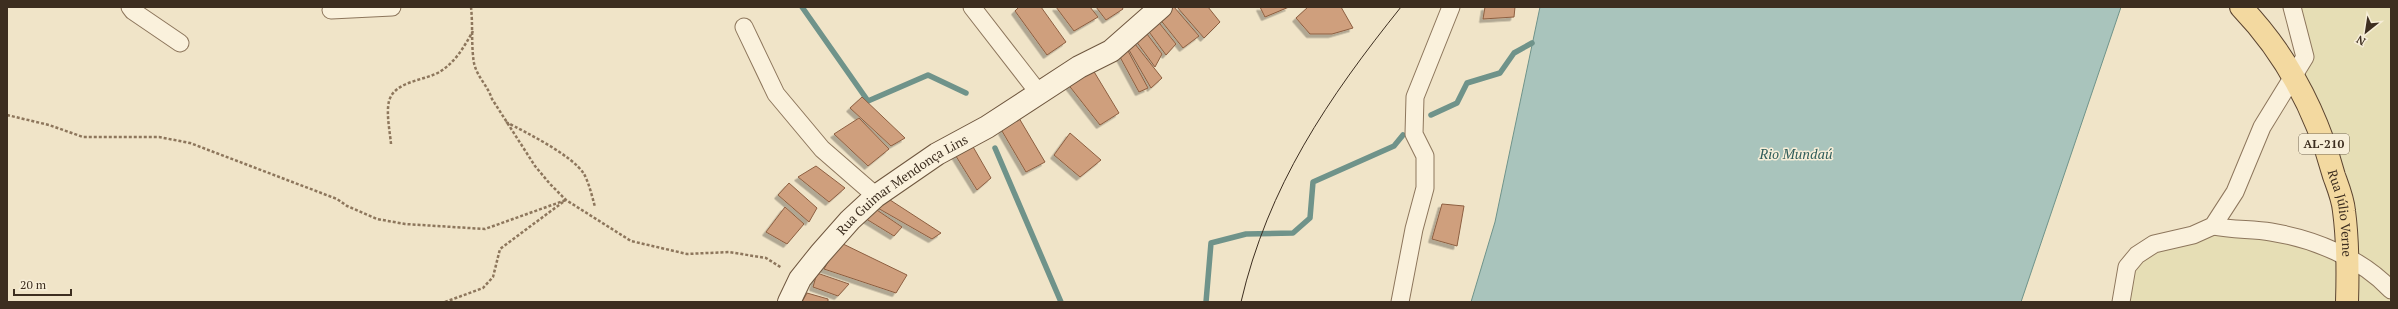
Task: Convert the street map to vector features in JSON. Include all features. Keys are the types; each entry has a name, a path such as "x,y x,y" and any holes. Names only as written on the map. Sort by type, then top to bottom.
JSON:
{"main road":[{"name":"Rua Júlio Verne","path":"2241,7 2258,25 2293,75 2307,101 2329,158 2344,209 2348,258 2347,302"}],"street":[{"path":"130,7 133,11 180,43"},
{"path":"331,10 392,7"},
{"path":"972,7 1038,92"},
{"name":"Rua Guimar Mendonça Lins","path":"789,302 800,279 850,220 876,196 905,174 937,154 987,127 1038,92 1079,67 1112,51 1161,7"},
{"path":"1400,302 1414,229 1425,188 1425,156 1414,134 1415,97 1451,7"},
{"path":"2213,226 2235,192 2262,127 2305,56 2292,7"},
{"path":"744,27 776,94 822,148 876,196"},
{"path":"2121,302 2127,267 2137,255 2154,244 2193,235 2213,226 2278,234 2308,241 2348,258 2380,278 2391,290"}],"path":[{"path":"471,7 474,63 479,77 489,89 506,121 535,166 566,200 631,241 687,254 729,252 766,258 800,279"},
{"path":"390,144 390,102 394,93 408,84 440,72 460,55 473,31"},
{"path":"7,115 49,125 83,137 159,137 190,143 337,199 347,206 377,219 485,229 566,200"},
{"path":"506,121 548,145 578,168 584,174 595,206"},
{"path":"445,302 483,288 493,277 500,249 566,200"}],"shaded area":[{"path":"2292,7 2391,7 2391,302 2121,302 2137,255 2213,226 2347,258 2344,209 2293,75 2305,56"}],"water":[{"name":"Rio Mundaú","path":"1540,7 2121,7 2021,302 1471,302 1495,222"}],"building":[{"path":"1019,7 1041,7 1066,42 1047,55 1015,11"},
{"path":"1056,7 1090,7 1098,17 1074,31"},
{"path":"1096,7 1122,7 1123,9 1106,20"},
{"path":"1169,7 1174,7 1199,36 1183,48 1159,18"},
{"path":"1177,7 1208,7 1220,22 1204,38"},
{"path":"1260,7 1289,7 1265,17"},
{"path":"1308,7 1341,7 1353,28 1332,34 1310,34 1296,18"},
{"path":"1485,7 1515,7 1514,17 1483,19"},
{"path":"1156,19 1176,44 1166,55 1147,29"},
{"path":"1144,30 1162,54 1155,67 1136,41"},
{"path":"1135,44 1162,78 1151,88 1129,50"},
{"path":"1127,49 1148,88 1139,92 1120,57"},
{"path":"1093,70 1119,113 1100,125 1067,83"},
{"path":"862,97 905,138 891,146 850,108"},
{"path":"1016,113 1045,162 1026,172 1002,131"},
{"path":"859,118 889,149 868,166 834,134"},
{"path":"1070,133 1101,160 1080,177 1054,155"},
{"path":"972,145 991,178 977,190 954,153"},
{"path":"816,166 845,188 829,202 798,177"},
{"path":"789,183 817,208 809,222 778,195"},
{"path":"887,198 941,233 932,239 876,207"},
{"path":"1442,204 1464,206 1457,246 1432,239"},
{"path":"871,206 902,227 894,236 863,217"},
{"path":"785,207 804,224 787,244 766,232"},
{"path":"839,242 907,275 896,293 824,269"},
{"path":"817,273 849,284 838,296 813,287"},
{"path":"807,293 828,299 828,302 802,302"}],"waterway":[{"path":"802,7 868,101 928,75 966,93"},
{"path":"1431,115 1457,103 1467,83 1500,73 1514,53 1532,43"},
{"path":"1206,302 1211,243 1246,234 1293,233 1310,218 1313,182 1394,146 1403,135"},
{"path":"995,148 1061,302"}],"tram line":[{"path":"1241,302 1253,260 1267,220 1284,182 1304,145 1325,110 1349,75 1401,7"}]}
